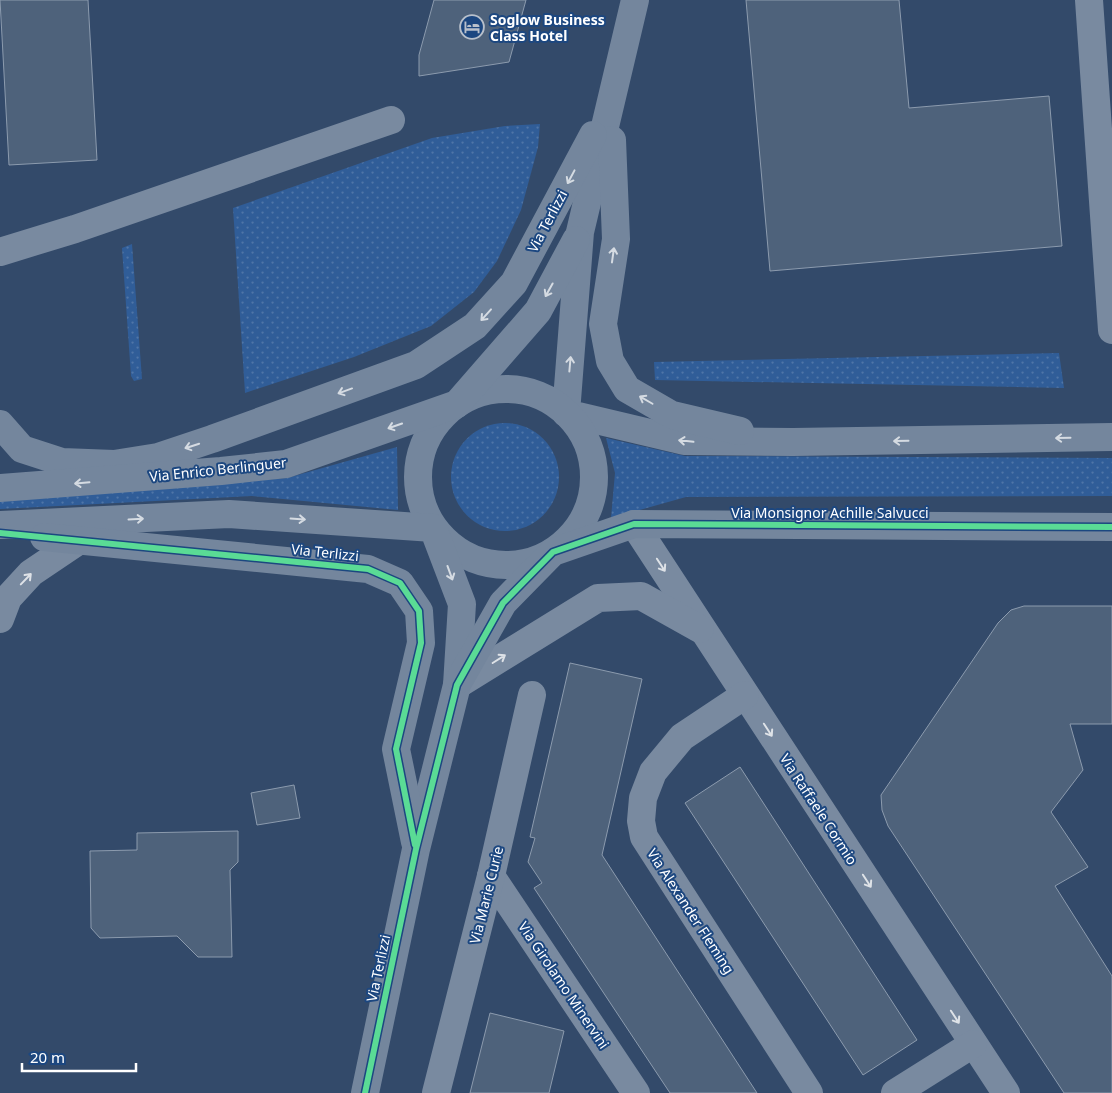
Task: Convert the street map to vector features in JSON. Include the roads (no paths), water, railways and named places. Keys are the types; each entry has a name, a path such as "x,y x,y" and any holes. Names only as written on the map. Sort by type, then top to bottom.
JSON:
{"main road":[{"name":"Via Terlizzi","path":"566,413 580,232 635,0"},
{"name":"Via Terlizzi","path":"0,424 22,449 62,462 114,464 158,457 212,440 416,365 476,326 514,283 610,103"},
{"name":"Via Terlizzi","path":"610,103 616,239 603,324 610,361 627,389 672,415 793,442"},
{"name":"Via Terlizzi","path":"457,404 538,311 580,232"},
{"path":"502,390 525,391 547,399 566,413 585,438 594,470 591,501 576,530 553,552 532,561 510,565 488,564 467,556 448,544 433,528 421,502 417,474 423,447 436,423 457,404 478,394 502,390"},
{"name":"Via Enrico Berlinguer","path":"3,484 221,471 286,464 457,404"},
{"path":"566,413 684,441 793,442 1112,437"},
{"path":"0,525 229,514 433,528"},
{"name":"Via Monsignor Achille Salvucci","path":"553,552 634,524 1112,527"},
{"name":"Via Terlizzi","path":"365,1093 416,849 457,685 462,604 433,528"},
{"name":"Via Terlizzi","path":"0,533 368,569 400,583 419,611 421,643 396,748 416,849"},
{"name":"Via Terlizzi","path":"457,685 502,603 553,552"}],"street":[{"path":"1088,0 1101,26 1112,330"},
{"path":"0,252 75,229 392,120"},
{"name":"Via Raffaele Cormio","path":"634,524 972,1044 1006,1093"},
{"path":"0,619 8,598 32,573 80,540"},
{"path":"457,685 598,598 641,596 704,631"},
{"name":"Via Marie Curie","path":"436,1093 492,876 532,695"},
{"name":"Via Alexander Fleming","path":"745,695 682,737 653,772 643,798 641,821 644,837 809,1093"},
{"name":"Via Girolamo Minervini","path":"492,876 636,1093"},
{"path":"895,1093 972,1044"}],"place":[{"name":"Soglow Business Class Hotel","path":"472,27"}]}
